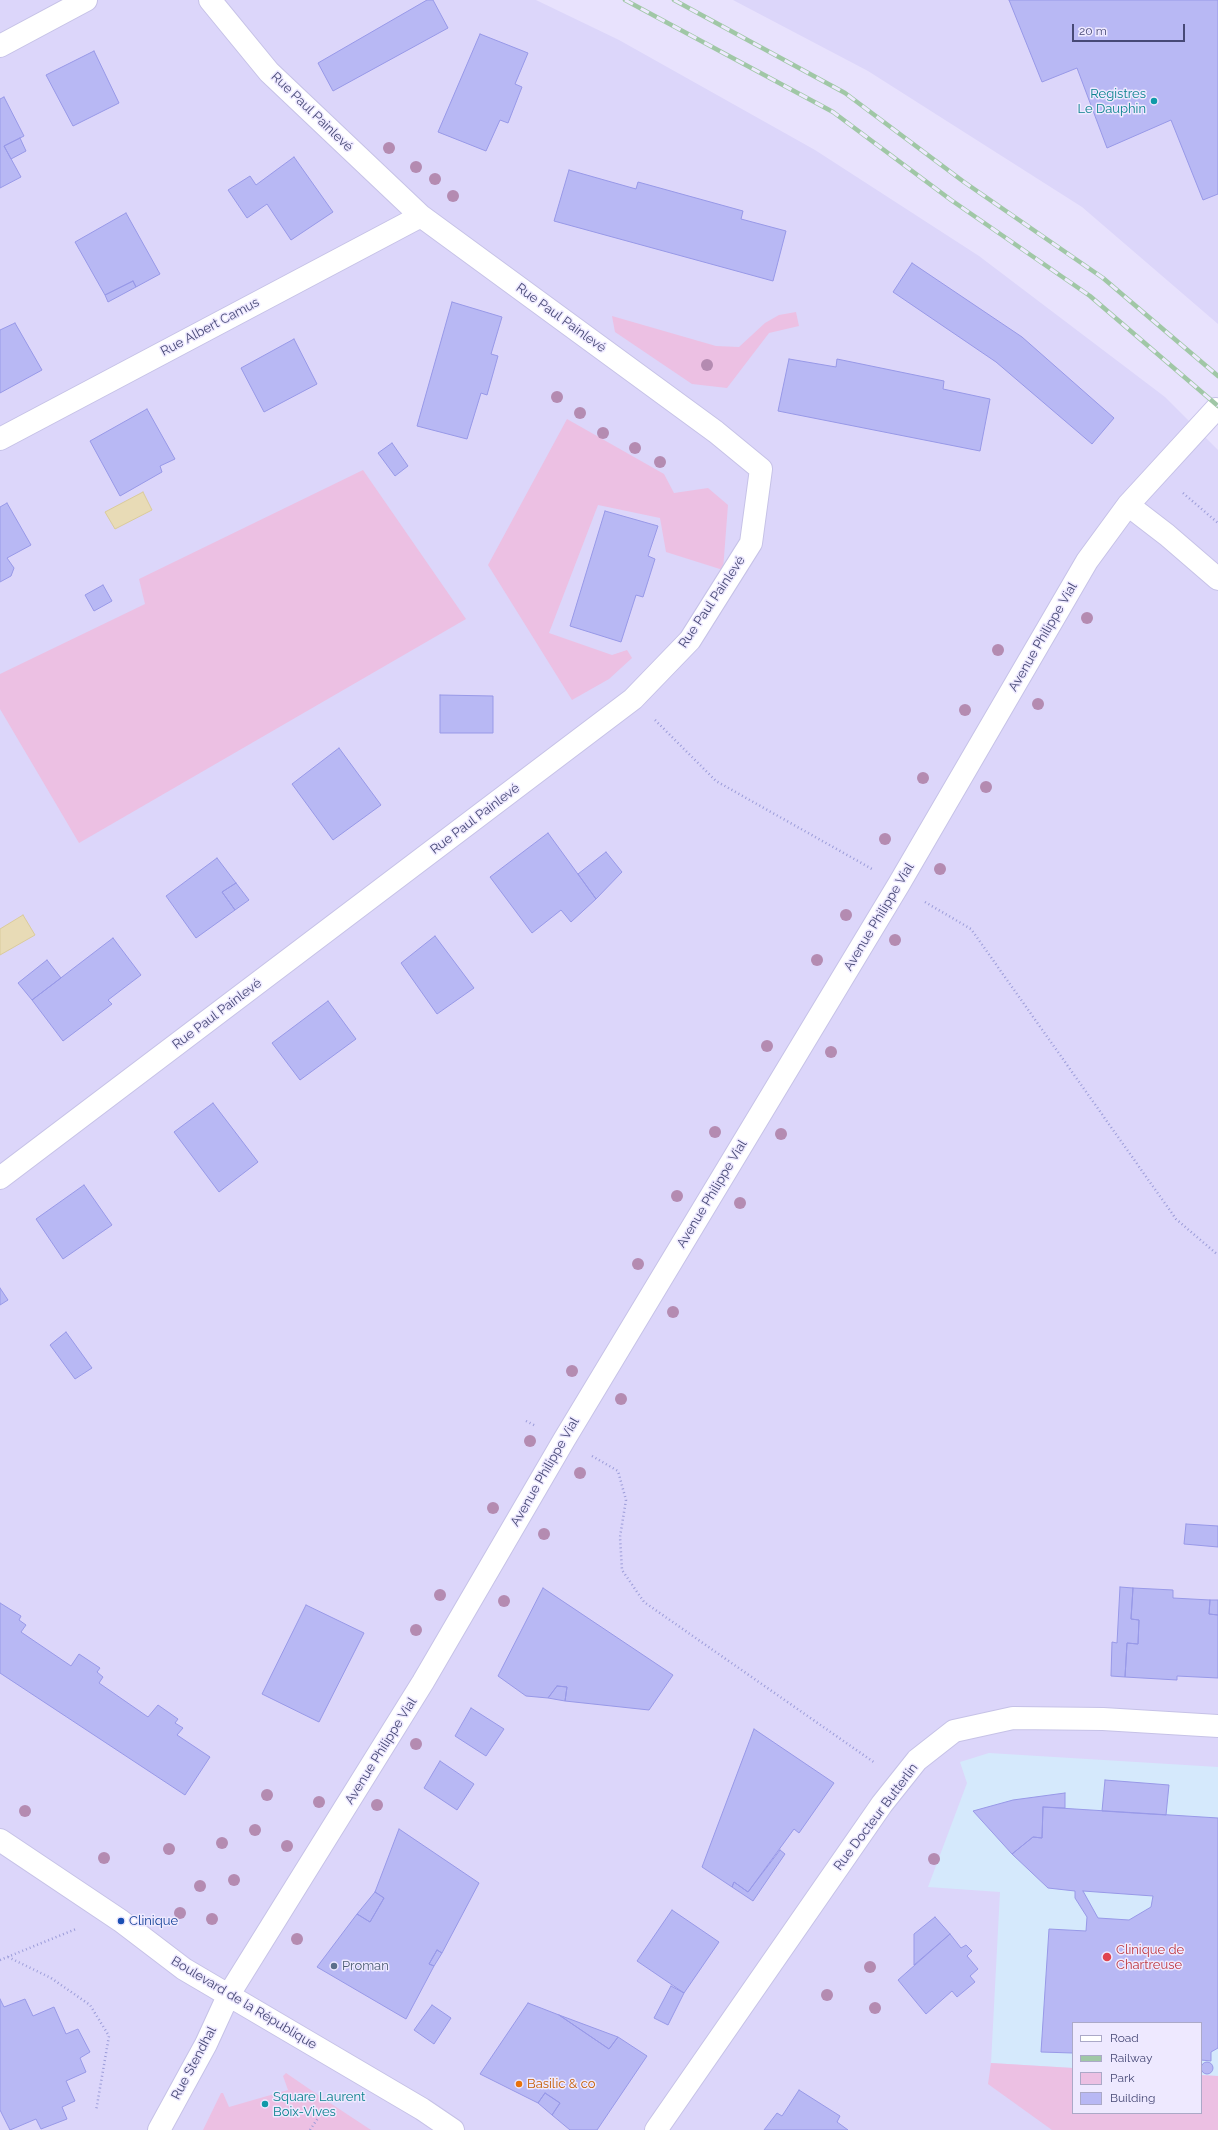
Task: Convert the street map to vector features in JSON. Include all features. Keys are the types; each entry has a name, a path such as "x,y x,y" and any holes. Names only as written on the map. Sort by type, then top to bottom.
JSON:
{"street":[{"path":"0,46 86,0"},
{"name":"Rue Paul Painlevé","path":"0,1178 633,699 690,640 751,543 761,469 716,432 421,216 269,72 210,0"},
{"name":"Rue Albert Camus","path":"0,439 421,216"},
{"name":"Avenue Philippe Vial","path":"228,1996 424,1682 564,1440 899,884 1087,561 1128,505 1216,409"},
{"path":"1128,505 1167,535 1218,579"},
{"name":"Rue Docteur Butterlin","path":"656,2130 882,1804 902,1781 917,1760 954,1731 1013,1718 1103,1719 1218,1726"},
{"name":"Boulevard de la République","path":"0,1840 121,1921 184,1968 228,1996 422,2109 453,2130"},
{"name":"Rue Stendhal","path":"159,2130 206,2044 228,1996"}],"path":[{"path":"1183,493 1218,523"},
{"path":"633,699 716,781 899,884 971,929 1176,1219 1218,1255"},
{"path":"526,1421 564,1440 618,1471 626,1500 620,1537 622,1570 644,1602 902,1781"},
{"path":"0,1960 76,1929"},
{"path":"8,1957 51,1978 90,2004 109,2036 96,2111"},
{"path":"310,2130 318,2118"}],"shaded area":[{"path":"0,0 536,0 619,40 815,150 979,256 1165,397 1218,450 1218,2130 0,2130"},
{"path":"733,0 1218,0 1218,324 1082,207 868,71"},
{"path":"143,492 152,510 115,529 105,512"},
{"path":"23,915 35,935 0,955 0,929"},
{"name":"Clinique de Chartreuse","path":"989,1753 1218,1767 1218,2076 1202,2075 1202,2022 1072,2022 1072,2068 991,2063 1000,1892 928,1887 967,1783 960,1762"}],"green space":[{"path":"796,312 799,326 769,333 727,388 692,384 615,332 612,316 716,346 739,347 765,323 779,315"},
{"path":"567,419 664,474 674,493 708,488 728,505 723,570 666,552 660,518 598,505 549,633 612,655 627,650 632,658 609,679 572,700 488,565"},
{"path":"363,470 466,619 79,843 0,709 0,674 145,604 139,579"},
{"path":"991,2063 1072,2068 1072,2114 1202,2114 1202,2075 1218,2076 1218,2130 1052,2130 988,2084"},
{"name":"Square Laurent Boix-Vives","path":"286,2073 371,2130 203,2130 221,2093 223,2093 229,2107 288,2090 283,2076"}],"building":[{"path":"427,0 433,0 448,28 333,91 318,63"},
{"name":"Registres Le Dauphin","path":"1009,0 1218,0 1218,194 1203,200 1171,120 1107,148 1077,68 1042,82"},
{"path":"480,34 528,53 515,84 522,87 508,123 500,120 486,151 438,132"},
{"path":"94,51 119,103 73,126 46,75"},
{"path":"4,97 24,136 4,146 21,177 0,188 0,99"},
{"path":"20,138 26,151 11,159 4,146"},
{"path":"294,157 333,212 291,240 267,204 247,218 228,190 250,176 256,185"},
{"path":"569,170 636,189 638,182 743,211 741,219 786,231 773,281 554,221"},
{"path":"126,213 160,274 136,287 133,281 105,295 75,242"},
{"path":"912,263 1022,337 1114,418 1092,444 996,362 893,292"},
{"path":"133,281 136,287 108,302 105,295"},
{"path":"452,302 502,317 491,354 498,356 487,395 481,393 467,439 417,426"},
{"path":"15,323 42,370 0,393 0,330"},
{"path":"294,339 317,384 264,412 241,368"},
{"path":"789,359 836,367 837,359 944,381 943,389 990,399 980,451 778,411"},
{"path":"147,409 175,459 160,466 162,472 120,496 90,441"},
{"path":"392,443 408,466 395,476 378,453"},
{"path":"7,503 31,545 7,558 14,568 11,576 0,582 0,507"},
{"path":"605,511 658,526 648,556 655,559 643,597 636,595 621,642 570,626"},
{"path":"103,585 112,601 94,611 85,595"},
{"path":"440,695 493,696 493,733 440,733"},
{"path":"339,748 381,805 333,840 292,784"},
{"path":"548,833 596,899 571,922 561,910 532,933 490,877"},
{"path":"606,852 622,872 596,899 578,874"},
{"path":"217,858 236,883 222,892 235,910 196,938 166,896"},
{"path":"236,883 249,900 235,910 222,892"},
{"path":"435,936 474,988 437,1014 401,963"},
{"path":"113,938 141,975 108,1000 112,1004 63,1041 32,1000"},
{"path":"47,960 61,978 32,1000 18,983"},
{"path":"328,1001 356,1039 300,1080 272,1043"},
{"path":"213,1103 258,1162 219,1192 174,1132"},
{"path":"84,1185 112,1225 63,1259 36,1219"},
{"path":"0,1288 8,1300 0,1305"},
{"path":"66,1332 92,1368 75,1379 50,1345"},
{"path":"1186,1524 1218,1526 1218,1547 1184,1544"},
{"path":"1120,1587 1133,1588 1131,1619 1139,1620 1138,1644 1127,1643 1125,1677 1111,1676 1112,1642 1117,1643"},
{"path":"543,1588 673,1675 649,1710 565,1701 567,1687 557,1686 548,1698 526,1696 498,1676"},
{"path":"1133,1588 1173,1590 1173,1598 1210,1600 1209,1614 1218,1615 1218,1678 1177,1676 1177,1680 1125,1677 1127,1643 1138,1644 1139,1620 1131,1619"},
{"path":"1210,1600 1218,1600 1218,1615 1209,1614"},
{"path":"0,1603 21,1616 19,1620 26,1625 21,1632 71,1666 79,1654 100,1668 97,1672 103,1677 99,1683 148,1717 158,1705 178,1719 175,1723 183,1728 177,1735 210,1757 185,1795 0,1673"},
{"path":"306,1605 364,1633 319,1722 262,1694"},
{"path":"557,1686 567,1687 565,1701 548,1698"},
{"path":"471,1708 504,1729 486,1756 455,1736"},
{"path":"754,1729 834,1783 799,1833 794,1829 748,1892 734,1882 732,1887 702,1867"},
{"path":"440,1761 474,1784 457,1810 424,1788"},
{"path":"1105,1780 1169,1785 1166,1815 1102,1811"},
{"path":"1065,1793 1065,1808 1043,1807 1042,1838 1033,1837 1012,1854 973,1811 1013,1800"},
{"name":"Clinique de Chartreuse","path":"1043,1807 1218,1818 1218,2048 1211,2052 1211,2061 1202,2060 1202,2022 1072,2022 1072,2053 1041,2052 1049,1929 1086,1931 1087,1917 1075,1898 1075,1891 1048,1888 1012,1854 1033,1837 1042,1838","holes":["1083,1891 1153,1896 1151,1907 1129,1920 1098,1918"]},
{"path":"399,1829 479,1883 442,1953 437,1950 429,1964 434,1966 406,2019 317,1967 357,1914 370,1922 384,1898 375,1892"},
{"path":"780,1850 785,1854 753,1901 732,1887 734,1882 748,1892"},
{"path":"375,1892 384,1898 370,1922 357,1914"},
{"path":"672,1910 719,1942 684,1993 637,1961"},
{"path":"935,1917 950,1934 914,1965 914,1934"},
{"path":"950,1934 961,1948 966,1945 972,1951 967,1956 978,1969 970,1976 975,1982 957,1997 952,1991 926,2014 898,1980"},
{"path":"437,1950 442,1953 434,1966 429,1964"},
{"path":"671,1986 684,1993 668,2025 654,2018"},
{"path":"0,1999 4,2007 25,1999 33,2016 54,2007 66,2034 78,2029 90,2052 80,2058 86,2072 66,2081 75,2101 62,2107 67,2119 41,2129 36,2119 10,2130 0,2110"},
{"path":"528,2003 559,2015 609,2049 618,2037 647,2056 597,2130 570,2130 552,2115 560,2103 545,2093 538,2103 480,2074"},
{"path":"432,2005 451,2018 434,2044 414,2030"},
{"path":"559,2015 618,2037 609,2049"},
{"path":"1205,2062 1209,2062 1213,2066 1213,2070 1209,2074 1205,2074 1202,2071 1202,2065"},
{"path":"799,2090 840,2116 837,2122 848,2130 764,2130 777,2113 782,2116"},
{"path":"545,2093 560,2103 552,2115 538,2103"}],"railway":[{"path":"625,0 833,112 951,200 1090,296 1218,406"},
{"path":"674,0 845,93 964,182 1103,278 1218,376"}],"place":[{"name":"Registres Le Dauphin","path":"1154,101"},
{"name":"Clinique","path":"121,1921"},
{"name":"Clinique de Chartreuse","path":"1107,1957"},
{"name":"Proman","path":"334,1966"},
{"name":"Basilic & co","path":"519,2084"},
{"name":"Square Laurent Boix-Vives","path":"265,2104"}]}
